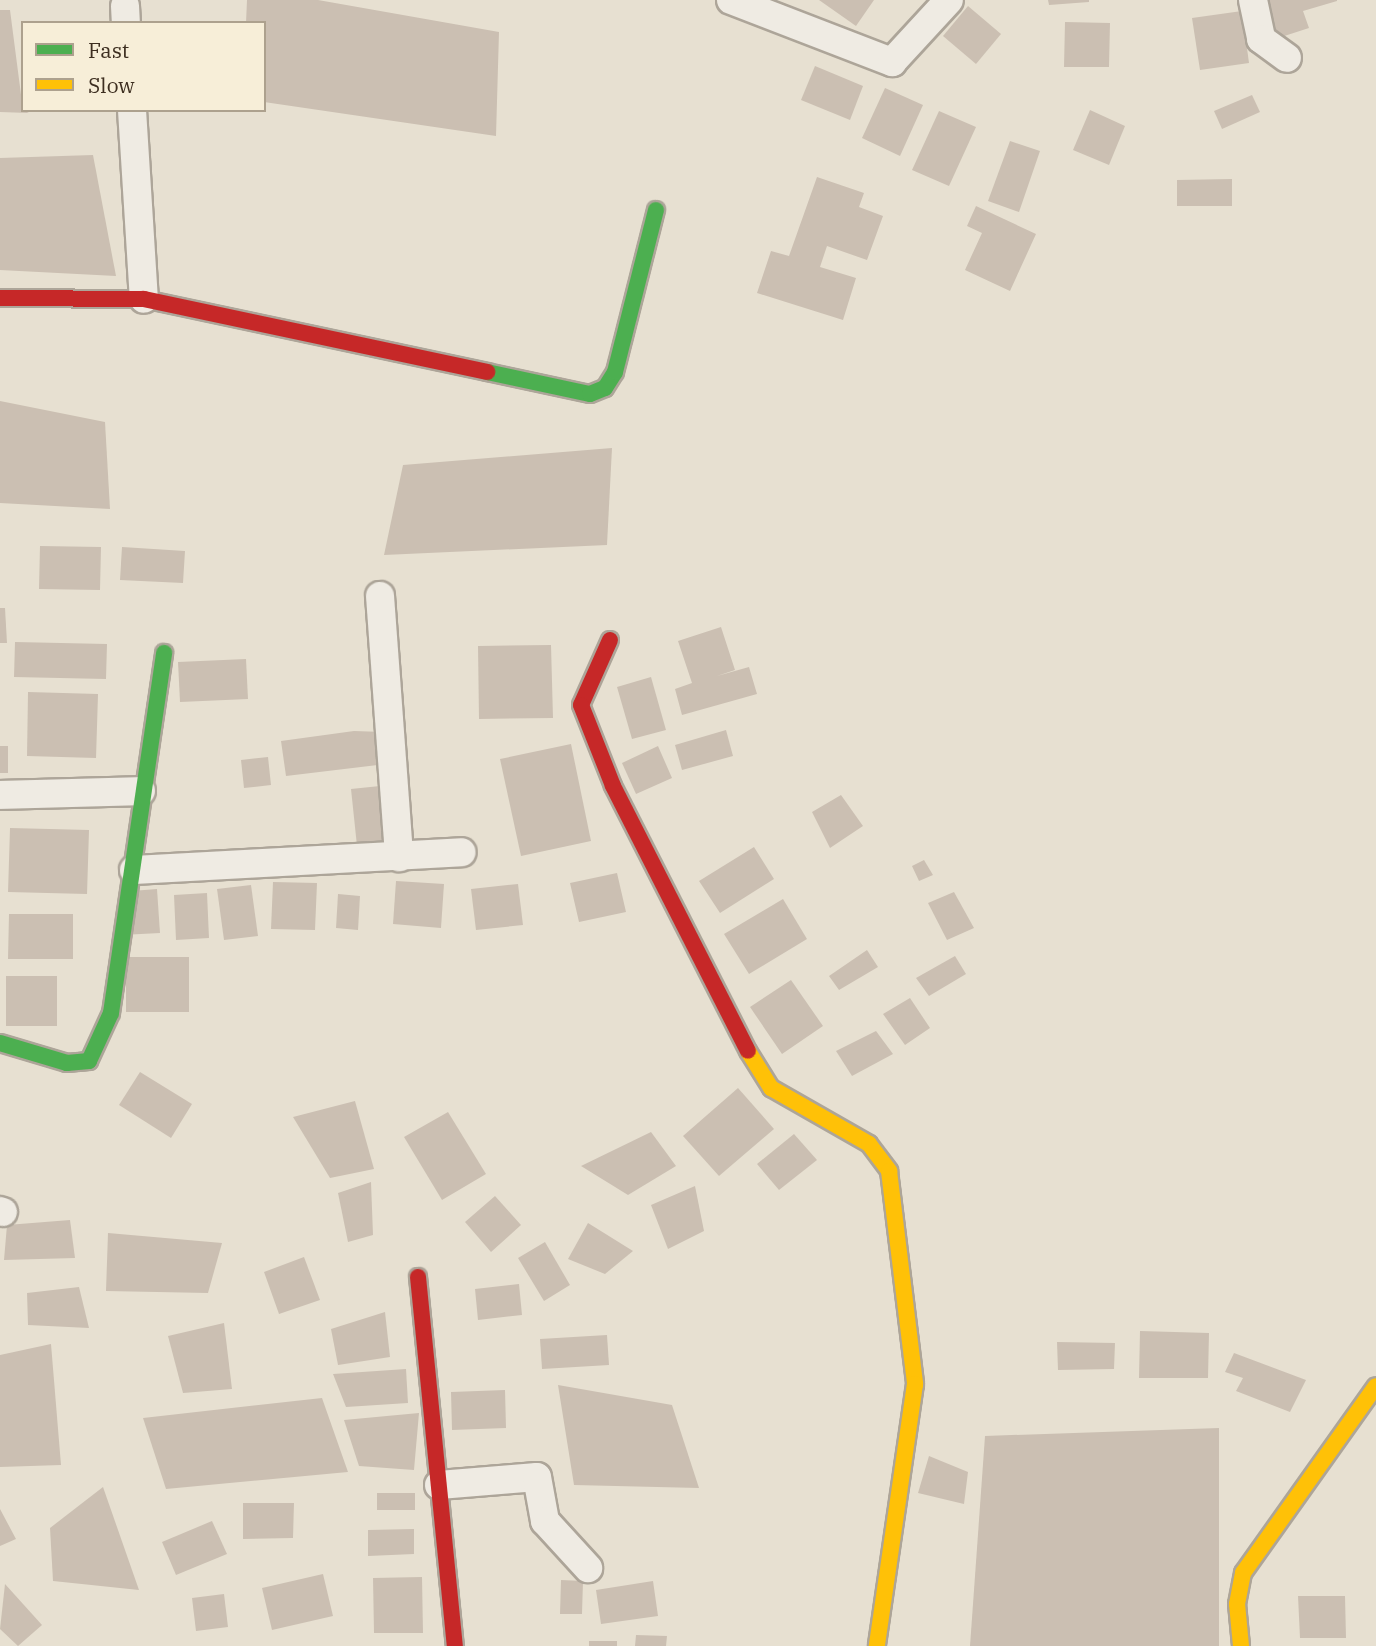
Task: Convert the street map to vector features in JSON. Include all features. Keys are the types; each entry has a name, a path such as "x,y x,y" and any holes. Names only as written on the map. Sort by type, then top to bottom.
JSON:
{"street":[{"path":"731,0 892,62 949,0"},
{"path":"1253,0 1261,39 1287,58"},
{"path":"132,112 144,299"},
{"path":"0,298 144,299 590,394 606,388 615,372 656,210"},
{"path":"380,596 399,857"},
{"path":"610,640 582,705 613,786 747,1049 771,1088 869,1144 889,1171 915,1384 877,1646"},
{"path":"0,1043 67,1063 89,1061 111,1013 134,870 141,791 164,653"},
{"path":"0,795 141,791"},
{"path":"134,870 462,852"},
{"path":"418,1277 455,1646"},
{"path":"1241,1646 1237,1604 1243,1573 1376,1385"},
{"path":"439,1485 537,1477 545,1521 588,1568"}],"building":[{"path":"247,0 318,0 499,32 496,136 266,102 266,21 246,21"},
{"path":"819,0 874,0 856,26"},
{"path":"1048,0 1089,0 1089,2 1049,5"},
{"path":"1263,0 1337,1 1303,11 1309,28 1275,39"},
{"path":"968,6 1001,34 976,64 943,36"},
{"path":"0,10 10,10 21,112 29,113 0,112"},
{"path":"1242,11 1249,63 1200,70 1192,18"},
{"path":"1065,22 1110,23 1109,67 1064,67"},
{"path":"815,66 863,86 850,120 801,100"},
{"path":"885,88 923,105 900,156 862,138"},
{"path":"1252,95 1260,112 1222,129 1214,111"},
{"path":"1090,110 1125,126 1109,165 1073,150"},
{"path":"939,111 976,127 949,186 912,170"},
{"path":"1010,141 1040,151 1019,212 988,201"},
{"path":"93,155 116,276 0,270 0,158"},
{"path":"817,177 864,193 859,207 883,216 867,260 827,246 820,267 856,278 843,320 757,293 771,251 789,256"},
{"path":"1232,179 1232,206 1177,206 1177,180"},
{"path":"976,206 1036,234 1010,291 965,270 982,233 967,226"},
{"path":"0,401 105,422 110,509 0,503"},
{"path":"612,448 607,545 384,555 403,465"},
{"path":"40,546 101,547 100,590 39,589"},
{"path":"122,547 185,551 183,583 120,580"},
{"path":"0,608 5,608 7,643 0,643"},
{"path":"721,627 735,670 717,676 749,667 757,694 682,715 675,689 692,683 678,641"},
{"path":"15,642 107,644 106,679 14,677"},
{"path":"551,645 553,718 479,719 478,646"},
{"path":"246,659 248,699 180,702 178,662"},
{"path":"651,677 666,730 632,739 617,687"},
{"path":"28,692 98,694 96,758 27,756"},
{"path":"726,730 733,756 682,770 675,745"},
{"path":"354,731 383,732 386,764 286,776 281,741"},
{"path":"571,744 591,841 521,856 500,759"},
{"path":"0,746 8,746 8,773 0,773"},
{"path":"658,746 672,778 636,794 622,763"},
{"path":"268,757 271,785 244,788 241,760"},
{"path":"380,786 386,843 357,846 351,789"},
{"path":"841,795 863,826 830,848 812,812"},
{"path":"10,828 89,830 87,894 8,892"},
{"path":"754,847 774,879 720,913 699,881"},
{"path":"924,860 933,875 919,881 912,866"},
{"path":"617,873 626,912 579,922 570,883"},
{"path":"396,881 444,884 441,928 393,924"},
{"path":"273,882 317,883 315,930 271,929"},
{"path":"518,884 523,925 476,930 471,889"},
{"path":"251,885 258,936 224,940 217,889"},
{"path":"157,889 160,933 122,935 119,892"},
{"path":"954,892 974,928 947,940 928,903"},
{"path":"207,893 209,938 176,940 174,895"},
{"path":"338,894 360,896 358,930 336,928"},
{"path":"783,899 807,939 749,974 724,934"},
{"path":"9,914 73,914 73,959 8,959"},
{"path":"867,950 878,967 839,990 829,976"},
{"path":"955,956 966,974 929,996 916,978"},
{"path":"126,957 189,957 189,1012 126,1012"},
{"path":"6,976 57,976 57,1026 6,1026"},
{"path":"791,980 823,1026 782,1054 750,1007"},
{"path":"910,998 930,1028 905,1045 883,1014"},
{"path":"876,1031 893,1054 852,1076 836,1051"},
{"path":"140,1072 192,1104 171,1138 119,1105"},
{"path":"738,1088 774,1129 719,1176 683,1136"},
{"path":"355,1101 374,1169 330,1178 293,1117"},
{"path":"448,1112 486,1174 442,1200 404,1137"},
{"path":"651,1132 676,1166 628,1195 581,1166"},
{"path":"794,1134 817,1160 779,1190 757,1164"},
{"path":"371,1182 373,1235 348,1242 338,1193"},
{"path":"695,1186 704,1231 668,1249 651,1205"},
{"path":"495,1196 521,1225 491,1252 465,1222"},
{"path":"70,1220 75,1258 4,1260 7,1225"},
{"path":"588,1223 633,1251 605,1274 568,1259"},
{"path":"108,1233 222,1243 208,1293 106,1291"},
{"path":"545,1242 570,1285 544,1301 518,1258"},
{"path":"304,1257 320,1300 279,1314 264,1272"},
{"path":"519,1284 522,1315 478,1320 475,1289"},
{"path":"79,1287 89,1328 28,1325 27,1293"},
{"path":"385,1312 390,1357 338,1365 331,1329"},
{"path":"224,1323 232,1389 183,1393 168,1336"},
{"path":"1140,1331 1209,1333 1208,1378 1139,1378"},
{"path":"607,1335 609,1365 542,1369 540,1339"},
{"path":"1057,1342 1115,1343 1114,1369 1058,1370"},
{"path":"51,1344 61,1465 0,1467 0,1355"},
{"path":"1234,1353 1306,1380 1290,1412 1236,1391 1243,1378 1225,1372"},
{"path":"406,1369 408,1403 346,1407 333,1374"},
{"path":"558,1385 672,1405 699,1488 574,1485"},
{"path":"505,1390 506,1428 452,1430 451,1392"},
{"path":"322,1398 348,1472 166,1489 143,1418"},
{"path":"419,1413 414,1470 359,1466 344,1420"},
{"path":"1219,1428 1219,1646 970,1646 985,1436"},
{"path":"929,1456 968,1472 964,1504 918,1493"},
{"path":"103,1487 139,1590 53,1581 50,1528"},
{"path":"377,1493 415,1493 415,1510 377,1510"},
{"path":"243,1503 294,1503 293,1538 243,1539"},
{"path":"0,1509 16,1539 0,1546"},
{"path":"212,1521 227,1554 176,1575 162,1542"},
{"path":"414,1529 414,1554 368,1556 368,1530"},
{"path":"323,1574 333,1616 272,1630 262,1588"},
{"path":"422,1577 423,1633 374,1633 373,1578"},
{"path":"561,1580 583,1581 582,1614 560,1614"},
{"path":"653,1581 658,1616 601,1624 596,1590"},
{"path":"5,1584 42,1625 18,1646 0,1629"},
{"path":"224,1594 228,1627 196,1631 192,1598"},
{"path":"1298,1596 1345,1596 1346,1638 1300,1638"},
{"path":"636,1635 667,1636 666,1646 635,1646"},
{"path":"589,1641 617,1641 617,1646 589,1646"}],"traffic: fast":[{"path":"487,372 590,394 605,388 615,372 656,210"},
{"path":"0,1043 67,1063 89,1061 111,1013 164,653"}],"traffic: slow":[{"path":"748,1051 771,1088 869,1144 889,1171 915,1384 877,1646"},
{"path":"1241,1646 1237,1604 1243,1573 1376,1386"}],"traffic: jam":[{"path":"0,298 144,299 487,372"},
{"path":"610,640 581,705 613,786 748,1051"},
{"path":"418,1277 455,1646"}]}
